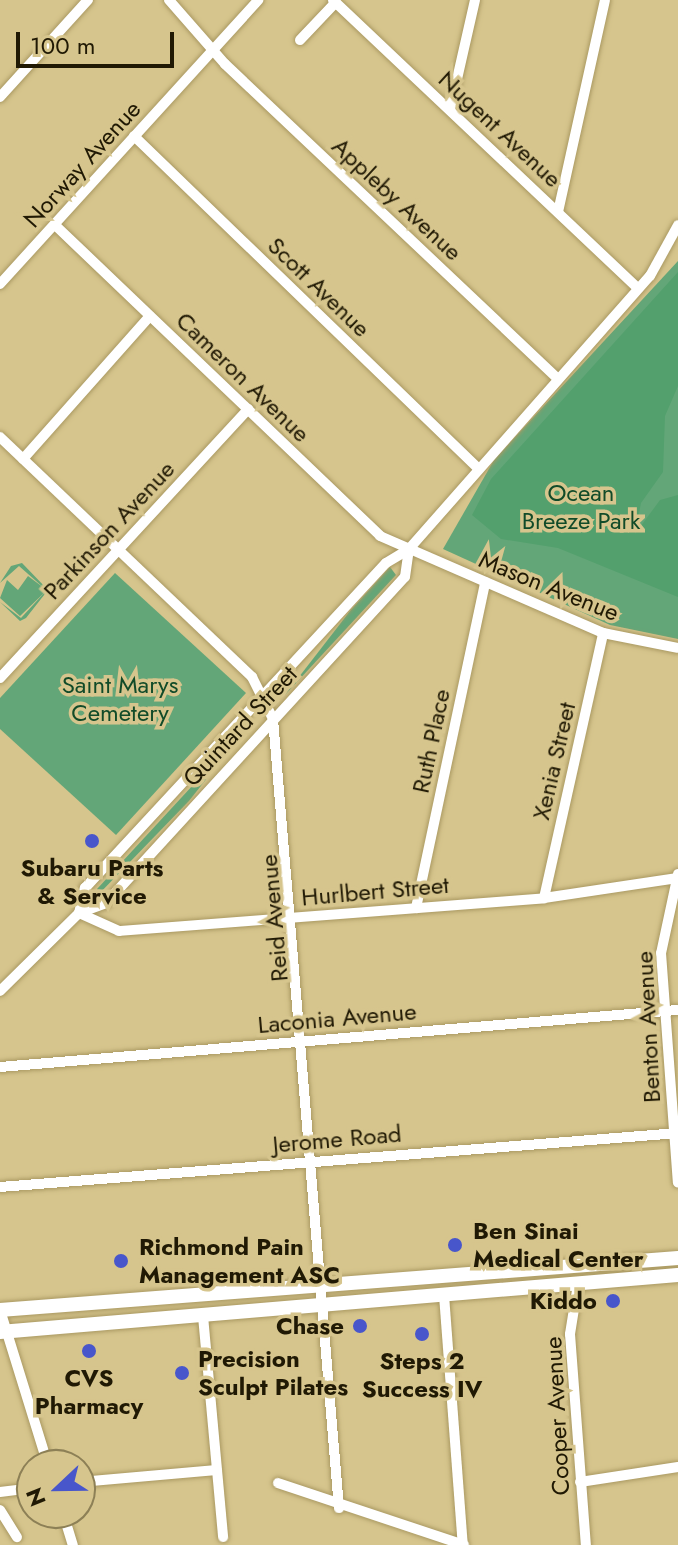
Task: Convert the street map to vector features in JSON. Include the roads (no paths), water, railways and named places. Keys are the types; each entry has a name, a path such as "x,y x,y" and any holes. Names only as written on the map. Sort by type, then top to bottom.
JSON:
{"main road":[{"path":"0,1310 678,1258"},
{"path":"4,1331 678,1275"}],"street":[{"path":"0,97 88,0"},
{"name":"Appleby Avenue","path":"169,0 556,377"},
{"name":"Norway Avenue","path":"0,284 258,0"},
{"path":"450,110 475,0"},
{"path":"558,212 605,0"},
{"path":"300,40 335,1"},
{"name":"Nugent Avenue","path":"335,1 638,288"},
{"name":"Scott Avenue","path":"134,136 477,467"},
{"name":"Cameron Avenue","path":"55,225 380,536 409,549"},
{"name":"Quintard Street","path":"79,913 85,888 386,563 409,549 477,467 638,288 678,225"},
{"path":"23,459 150,316"},
{"name":"Parkinson Avenue","path":"0,678 248,409"},
{"name":"Reid Avenue","path":"0,437 265,696 273,719 295,918 339,1508"},
{"name":"Quintard Street","path":"0,991 79,913 106,903 405,577 409,549"},
{"name":"Mason Avenue","path":"409,549 603,633 678,648"},
{"name":"Ruth Place","path":"416,908 485,582"},
{"name":"Xenia Street","path":"544,898 603,633"},
{"name":"Hurlbert Street","path":"79,913 111,931 544,898 678,876"},
{"name":"Benton Avenue","path":"678,876 661,953 678,1182"},
{"name":"Laconia Avenue","path":"0,1067 678,1010"},
{"name":"Jerome Road","path":"0,1187 676,1133"},
{"name":"Cooper Avenue","path":"578,1284 570,1334 586,1545"},
{"path":"278,1483 339,1508 464,1545 444,1295"},
{"path":"0,1310 43,1449"},
{"path":"203,1316 223,1537"},
{"path":"580,1482 678,1467"},
{"path":"96,1481 216,1470"},
{"path":"0,1510 17,1537"}],"place":[{"name":"Subaru Parts & Service","path":"92,841"},
{"name":"Ben Sinai Medical Center","path":"455,1245"},
{"name":"Richmond Pain Management ASC","path":"121,1261"},
{"name":"Kiddo","path":"613,1301"},
{"name":"Chase","path":"360,1326"},
{"name":"Steps 2 Success IV","path":"422,1334"},
{"name":"CVS Pharmacy","path":"89,1351"},
{"name":"Precision Sculpt Pilates","path":"182,1373"}],"park label":[{"name":"Ocean Breeze Park","path":"581,507"},
{"name":"Saint Marys Cemetery","path":"120,699"}]}
